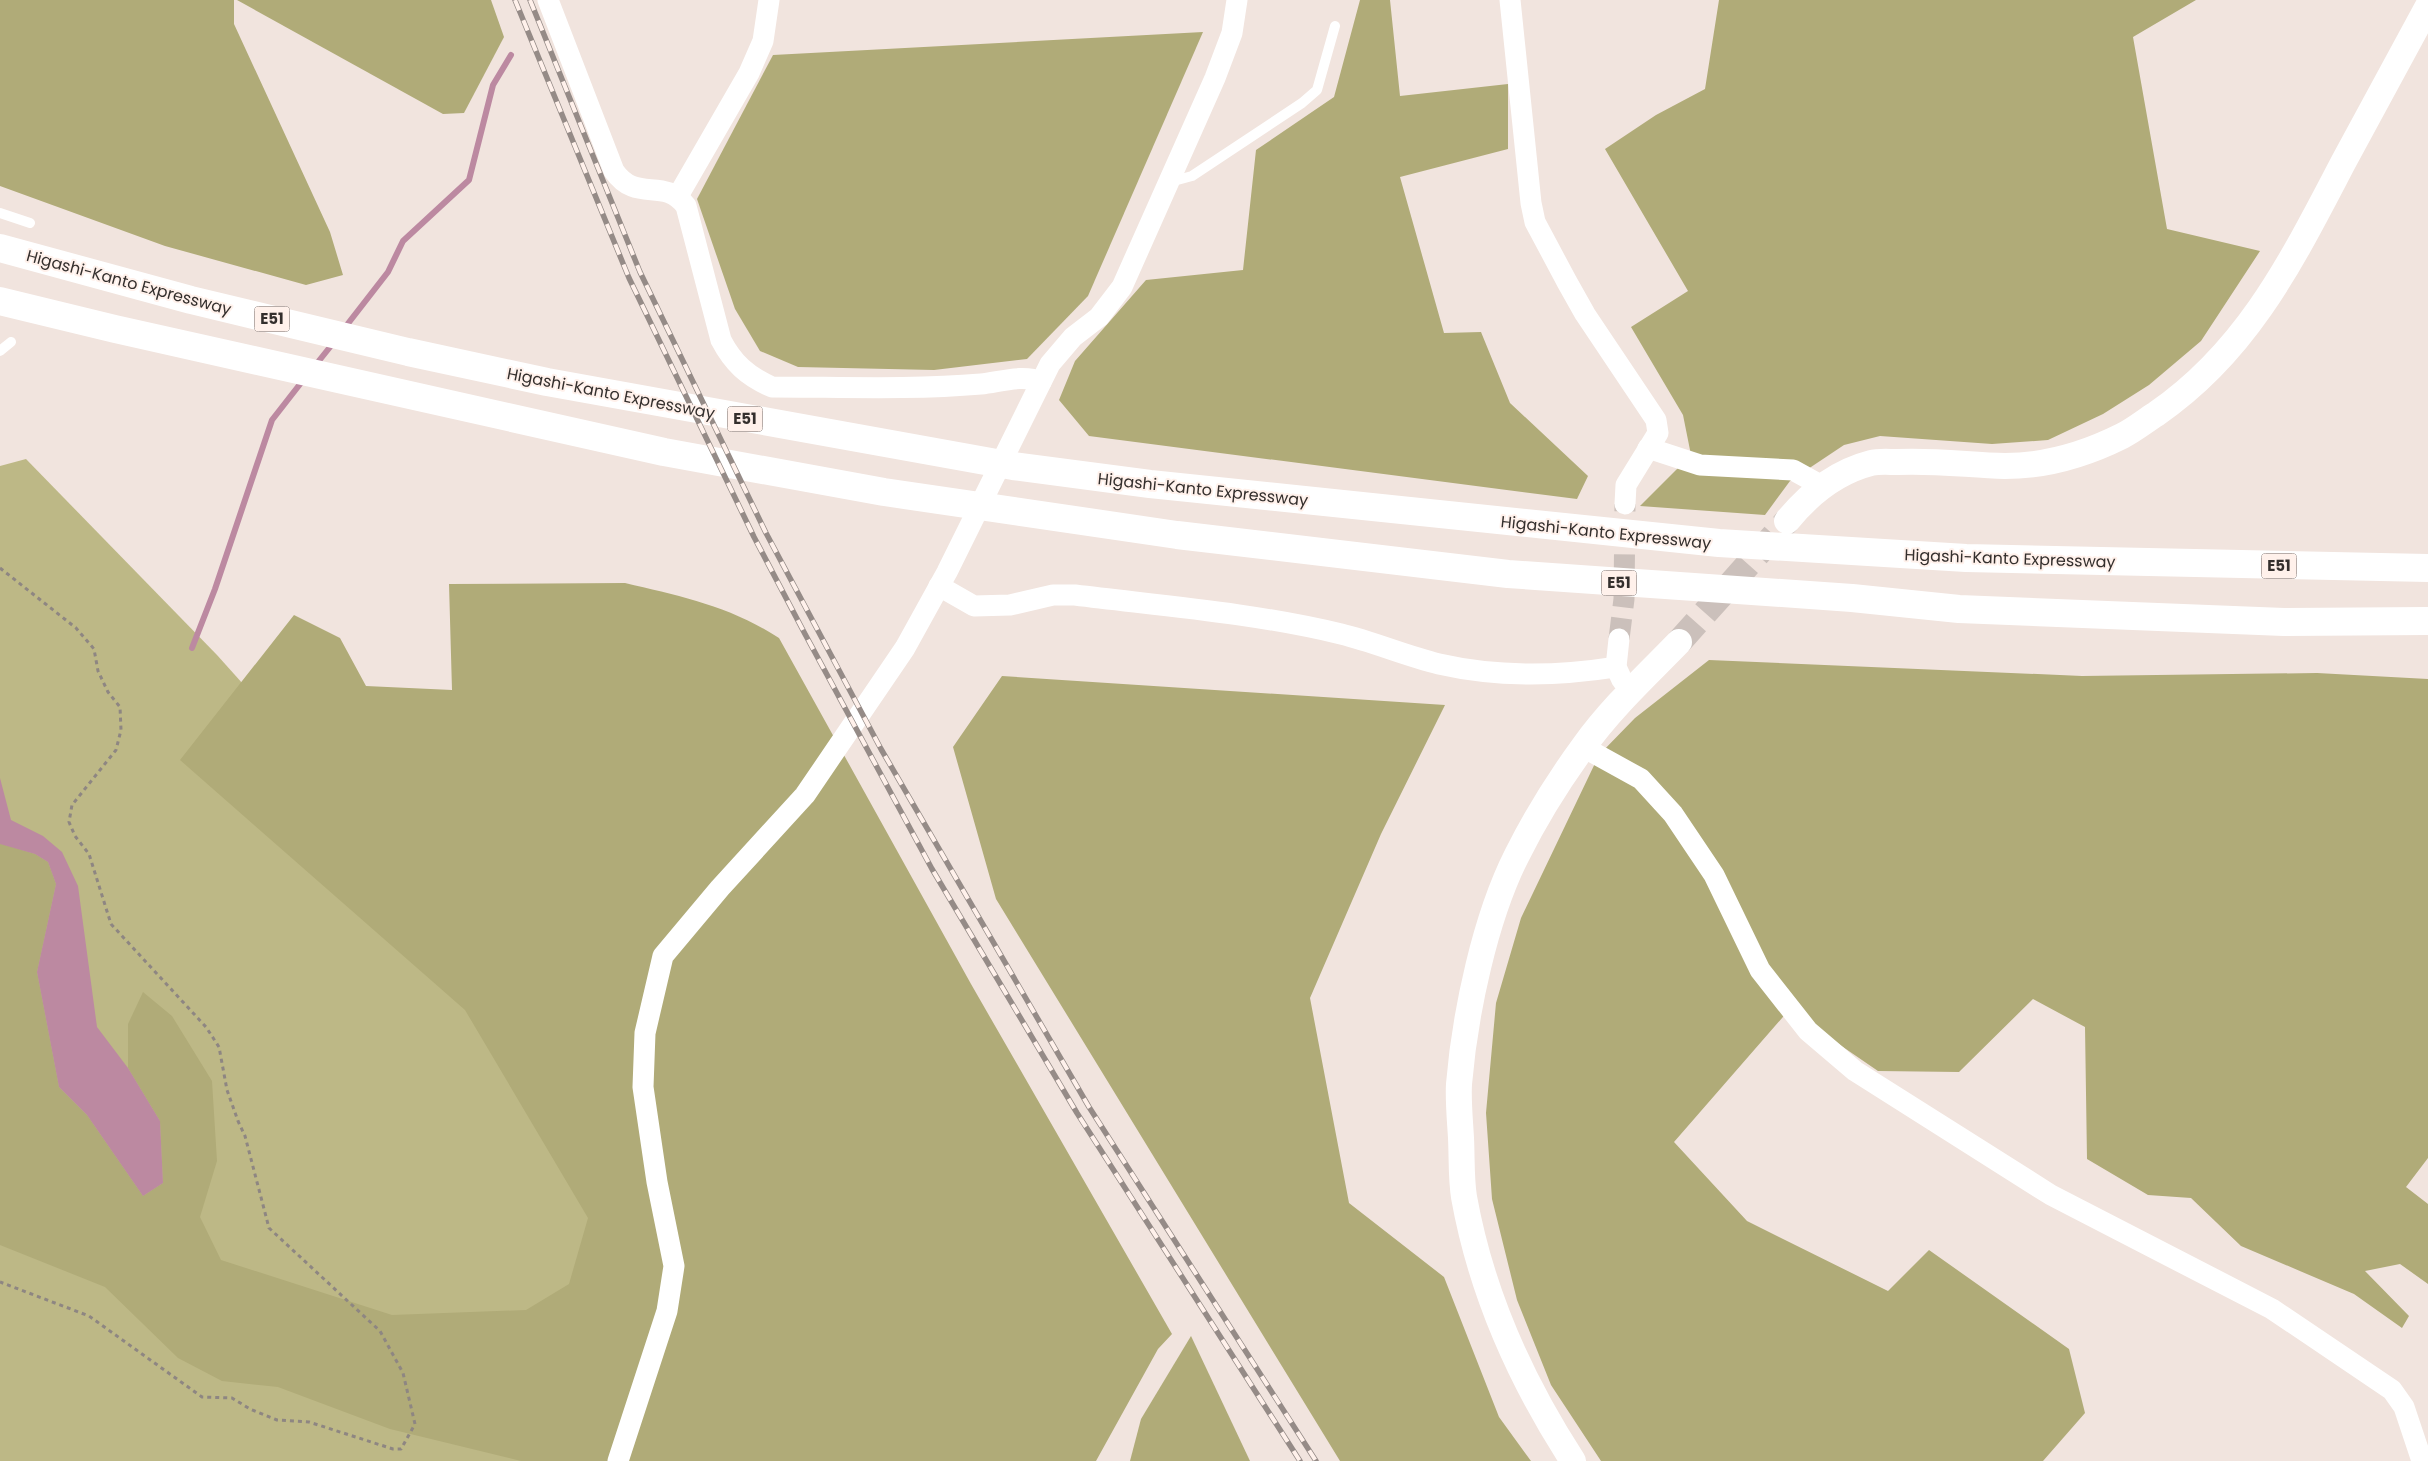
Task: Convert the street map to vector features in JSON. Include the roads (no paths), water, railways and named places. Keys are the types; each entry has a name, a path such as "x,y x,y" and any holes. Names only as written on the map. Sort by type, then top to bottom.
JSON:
{"highway":[{"name":"Higashi-Kanto Expressway","path":"0,248 191,300 408,352 547,382 1013,466 1150,484 1654,537 1966,558 2428,568"},
{"name":"E51","path":"0,301 115,329 664,452 816,480 1177,535 1508,574 2043,614 2284,622 2428,621"},
{"path":"2130,563 2428,550"}],"street":[{"path":"548,0 614,171 621,181 632,188 664,191 678,196 686,206 721,340 730,357 754,380 772,387 871,388 981,384 1029,378 1039,386"},
{"path":"678,196 749,73 763,41 770,0"},
{"path":"618,1461 668,1311 674,1266 657,1182 643,1087 645,1033 663,956 720,888 805,795 905,648 943,579 1050,364 1073,337 1099,317 1122,287 1232,32 1237,0"},
{"path":"1510,0 1531,203 1535,222 1585,314 1656,420 1658,433 1626,486 1625,504"},
{"path":"1787,521 1799,506 1822,486 1843,473 1872,463 1910,461 2006,466 2055,460 2088,451 2124,436 2169,405 2212,368 2251,322 2290,263 2428,6"},
{"path":"1648,448 1700,465 1793,470 1822,486"},
{"path":"943,579 974,606 1010,605 1052,595 1075,595 1269,620 1342,634 1438,664 1470,670 1515,673 1616,667"},
{"path":"1620,638 1616,667 1629,694"},
{"path":"1573,1461 1549,1424 1527,1380 1496,1312 1481,1266 1464,1196 1459,1085 1470,1010 1490,921 1516,856 1548,799 1583,747 1629,694 1679,642"},
{"path":"1583,747 1641,779 1673,814 1714,876 1760,970 1808,1031 1855,1071 2051,1195 2272,1310 2392,1390 2404,1407 2422,1461"}],"lane":[{"path":"1168,183 1192,176 1302,104 1317,90 1335,26"},
{"path":"0,213 30,223"},
{"path":"0,351 11,342"}],"waterway":[{"path":"343,330 388,272 403,241 469,180 493,85 511,55"},
{"path":"314,367 334,342"},
{"path":"192,648 215,589 272,420 304,379"}],"tunnel":[{"path":"1619,639 1624,599 1625,504"},
{"path":"1679,642 1787,521"}],"railway":[{"path":"515,0 629,278 754,537 805,634 932,869 1077,1113 1300,1461"},
{"path":"530,0 640,272 766,533 881,749 1089,1107 1316,1461"}]}
